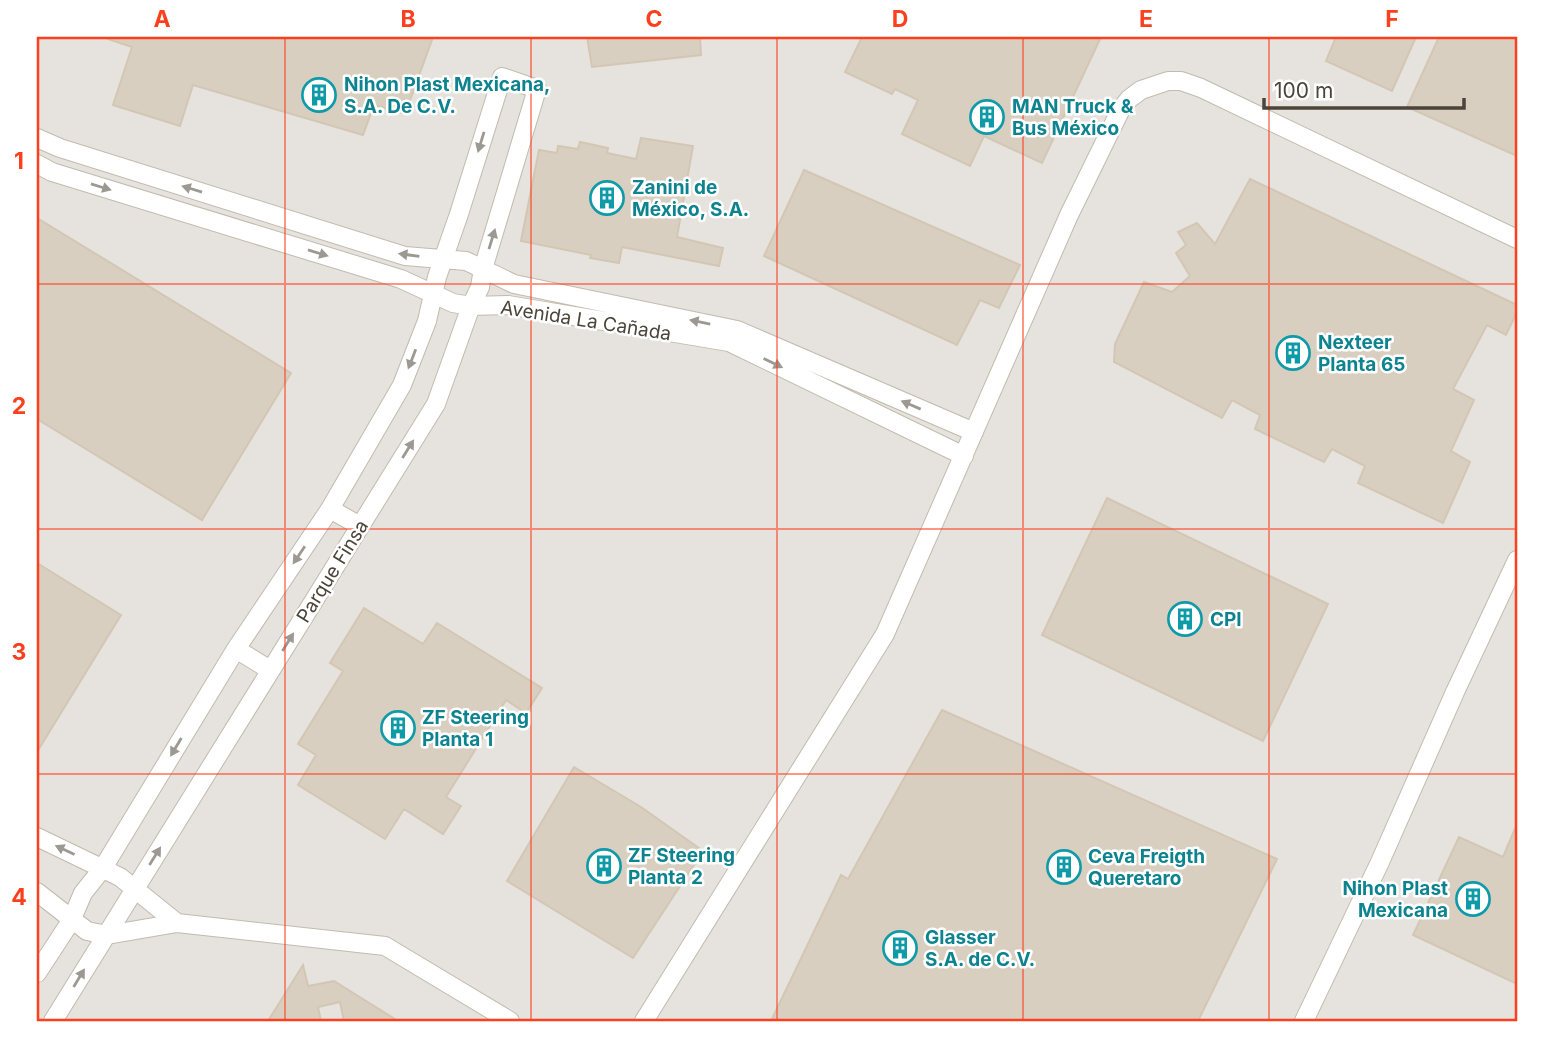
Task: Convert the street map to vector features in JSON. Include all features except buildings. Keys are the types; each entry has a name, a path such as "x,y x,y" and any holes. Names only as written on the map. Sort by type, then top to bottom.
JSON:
{"street":[{"name":"Parque Finsa","path":"53,1021 436,404 480,287 537,89 502,77 445,258"},
{"path":"644,1021 885,634 1108,131 1129,99 1168,81 1181,81 1201,88 1517,239"},
{"path":"37,138 60,149 405,256 466,261 514,284 737,330 974,432"},
{"name":"Avenida La Cañada","path":"37,164 52,172 401,279 453,303 471,306 508,305 729,342 964,456"},
{"path":"37,973 71,921 83,894 103,868 236,649 330,509 402,386 427,321 437,277 445,258"},
{"path":"330,509 360,526"},
{"path":"1304,1021 1380,862 1517,560"},
{"path":"236,649 270,670"},
{"path":"37,837 120,877 177,923"},
{"path":"37,892 87,931 107,934 177,923 385,946 510,1021"}],"shaded area":[{"path":"37,37 1517,37 1517,1021 37,1021"}],"place":[{"name":"Nihon Plast Mexicana, S.A. De C.V.","path":"319,95"},
{"name":"MAN Truck & Bus México","path":"987,117"},
{"name":"Zanini de México, S.A.","path":"607,198"},
{"name":"Nexteer Planta 65","path":"1293,353"},
{"name":"CPI","path":"1185,619"},
{"name":"ZF Steering Planta 1","path":"398,728"},
{"name":"ZF Steering Planta 2","path":"604,866"},
{"name":"Ceva Freigth Queretaro","path":"1064,867"},
{"name":"Nihon Plast Mexicana","path":"1473,899"},
{"name":"Glasser S.A. de C.V.","path":"900,948"}]}
